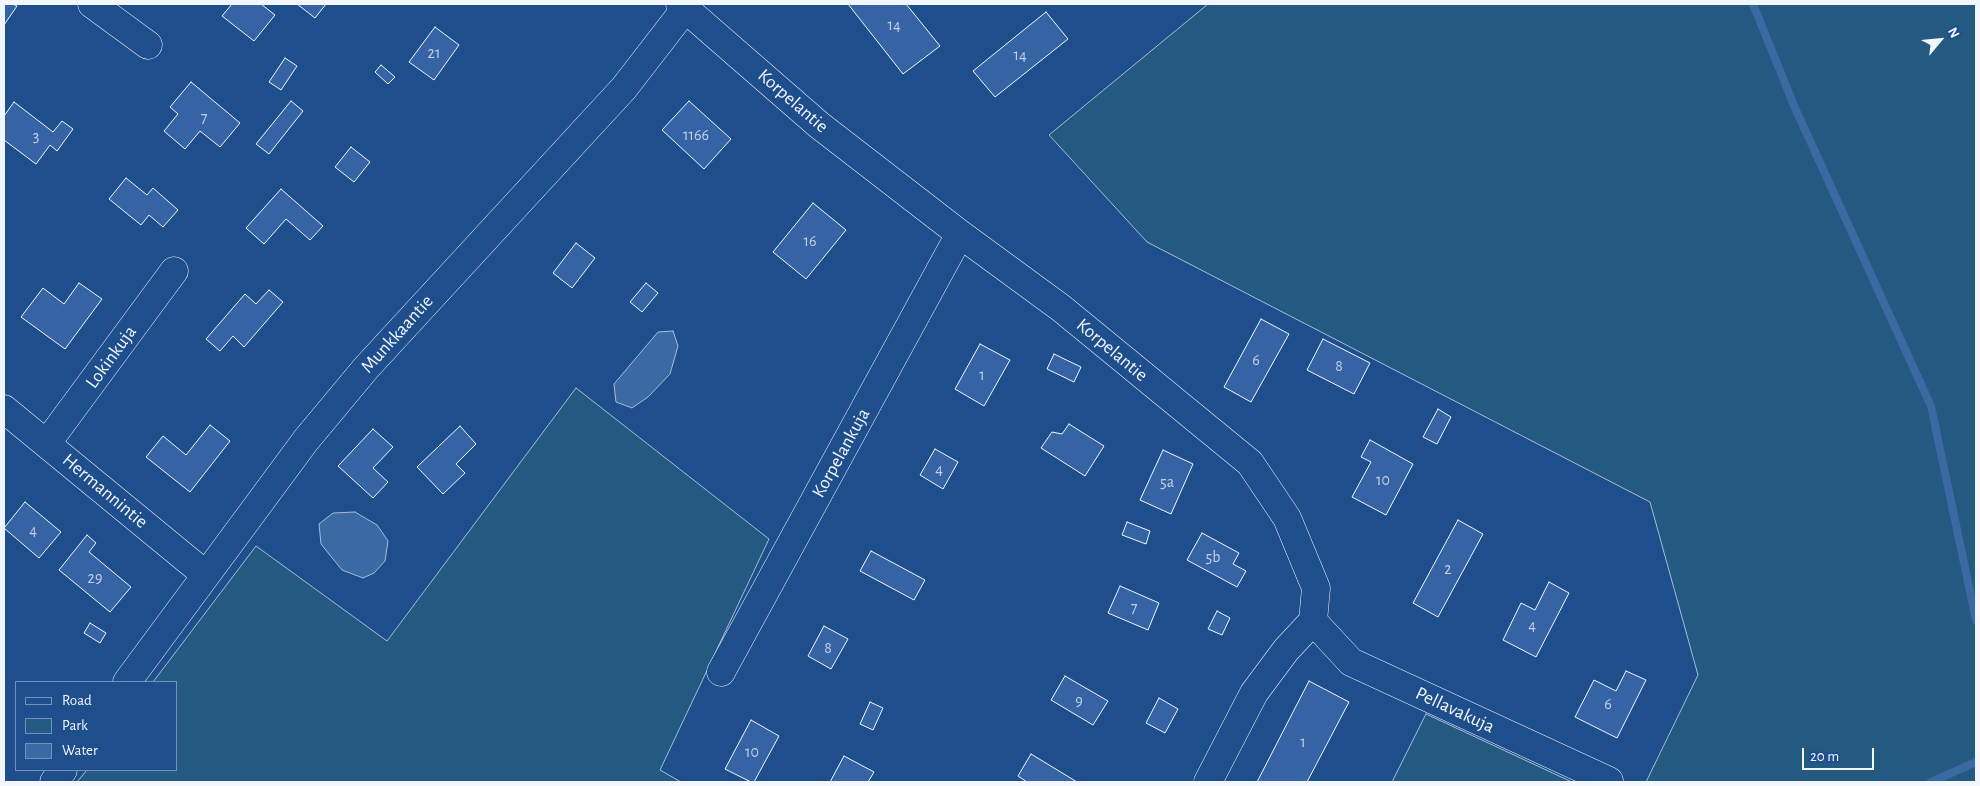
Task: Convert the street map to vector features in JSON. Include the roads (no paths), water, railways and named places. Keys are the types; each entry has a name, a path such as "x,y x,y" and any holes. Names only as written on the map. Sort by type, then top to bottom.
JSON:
{"street":[{"path":"92,4 148,45"},
{"name":"Korpelantie","path":"685,5 820,125 960,234 1061,308 1250,464 1287,518 1316,588 1313,621"},
{"name":"Munkkaantie","path":"128,681 306,440 366,368 624,88 685,5"},
{"name":"Korpelankuja","path":"721,672 960,234"},
{"name":"Lokinkuja","path":"47,443 174,271"},
{"name":"Hermannintie","path":"4,409 206,575"},
{"path":"1208,782 1254,693 1286,650 1313,621"},
{"name":"Pellavakuja","path":"1313,621 1351,662 1609,781"},
{"path":"54,782 62,771"}],"water":[{"path":"673,331 678,346 670,374 648,397 632,408 616,402 614,384 658,332"},
{"path":"355,512 377,525 388,541 385,561 374,573 363,578 342,570 321,544 319,524 333,513"}],"waterway":[{"path":"1753,4 1795,108 1931,406 1976,620"},
{"path":"1931,782 1976,762"}]}
